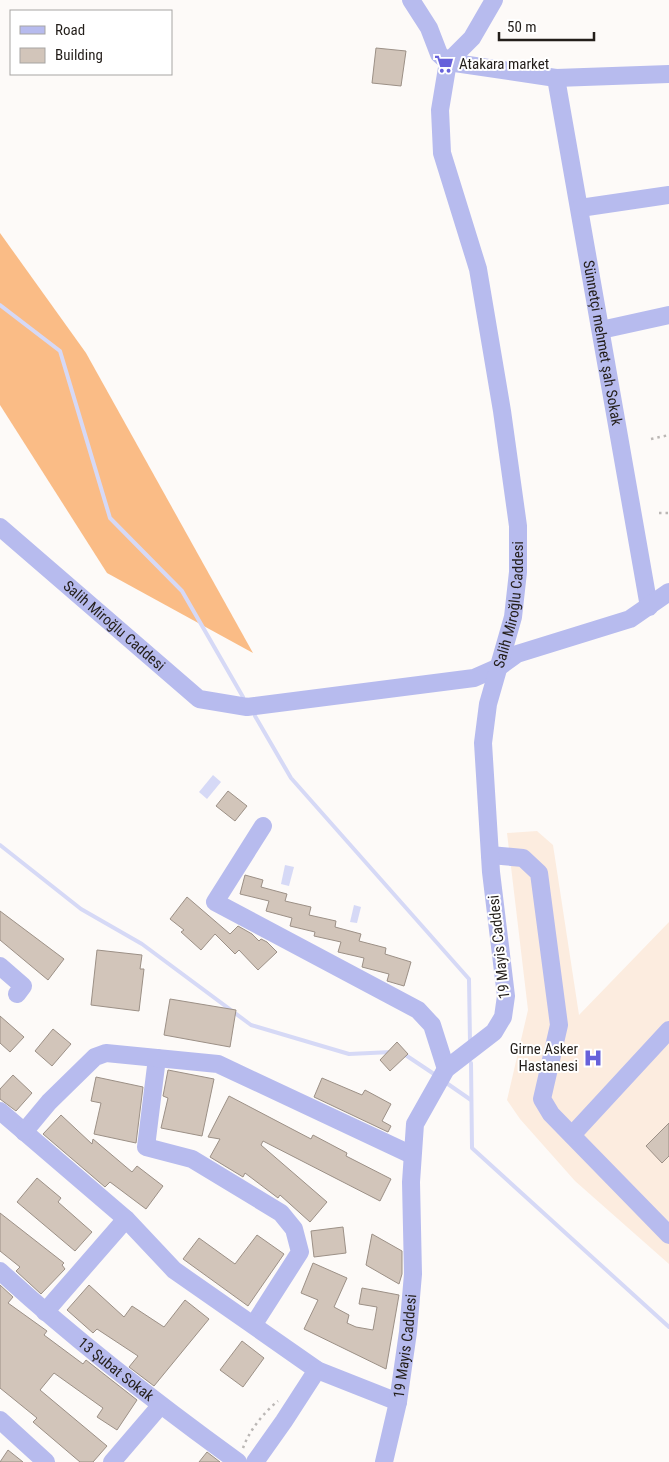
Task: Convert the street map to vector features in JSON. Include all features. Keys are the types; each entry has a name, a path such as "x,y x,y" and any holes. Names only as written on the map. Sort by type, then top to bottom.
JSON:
{"street":[{"path":"411,0 428,28 439,54 448,62 556,78 669,74"},
{"path":"448,62 472,38 494,0"},
{"name":"Salih Miroğlu Caddesi","path":"0,527 199,700 247,707 474,678 499,667 513,617 518,572 518,526 502,411 478,269 442,153 440,110 448,62"},
{"name":"Sünnetçi mehmet şah Sokak","path":"556,78 649,607"},
{"path":"580,208 669,195"},
{"path":"601,330 669,315"},
{"path":"499,667 517,654 630,619 669,592"},
{"name":"19 Mayis Caddesi","path":"384,1462 398,1402 408,1332 413,1274 412,1155 415,1124 446,1069 494,1032 504,1017 506,996 490,856 483,743 488,704 499,667"},
{"path":"263,826 215,902 418,1010 432,1025 446,1069"},
{"path":"490,856 523,858 539,873 559,1025 542,1099 551,1114 669,1235"},
{"path":"0,966 23,986 17,994"},
{"path":"572,1136 669,1030"},
{"path":"24,1132 49,1102 95,1057 106,1053 218,1064 412,1155"},
{"path":"157,1058 146,1147 192,1159 281,1213 294,1229 300,1252 254,1324"},
{"path":"0,1111 126,1219 174,1270 254,1324 317,1370 398,1402"},
{"path":"45,1312 126,1219"},
{"name":"13 Şubat Sokak","path":"0,1271 45,1312 160,1406 238,1462"},
{"path":"255,1462 317,1370"},
{"path":"112,1462 160,1406"},
{"path":"0,1420 46,1462"}],"path":[{"path":"650,440 669,435"},
{"path":"659,513 669,513"},
{"path":"238,1462 246,1438 271,1406 286,1396 300,1396"}],"shaded area":[{"path":"0,233 86,353 253,653 107,573 0,405"},
{"name":"Girne Asker Hastanesi","path":"537,831 553,845 579,1015 669,922 669,1264 575,1181 520,1119 507,1100 528,1010 507,833"}],"water":[{"path":"213,775 221,782 207,799 199,792"},
{"path":"285,865 294,867 289,886 281,884"},
{"path":"354,905 361,907 357,923 350,922"}],"building":[{"path":"376,48 406,51 401,86 372,83"},
{"path":"228,791 247,806 235,821 216,806"},
{"path":"245,875 263,880 261,887 287,894 285,901 311,907 309,915 336,921 335,927 361,934 359,941 386,948 385,954 411,962 404,986 387,981 389,974 362,967 364,958 338,952 341,942 314,936 315,932 290,926 292,918 266,911 269,901 240,894"},
{"path":"187,897 230,934 238,926 252,934 259,941 261,939 267,942 277,952 258,970 239,950 235,954 215,934 201,950 181,932 184,930 170,919"},
{"path":"0,911 64,959 48,980 0,940"},
{"path":"97,950 142,955 140,969 144,969 139,1011 91,1005"},
{"path":"170,999 236,1010 230,1047 164,1035"},
{"path":"0,1016 24,1037 10,1052 0,1043"},
{"path":"53,1029 71,1044 52,1066 35,1051"},
{"path":"397,1042 408,1054 390,1071 380,1060"},
{"path":"168,1070 214,1079 202,1136 161,1128 168,1098 163,1096"},
{"path":"13,1075 32,1093 16,1111 0,1099 0,1089"},
{"path":"96,1077 143,1087 136,1143 94,1134 101,1103 91,1101"},
{"path":"322,1078 362,1095 365,1090 391,1104 382,1121 391,1126 388,1132 314,1097"},
{"path":"229,1096 311,1139 313,1135 347,1153 346,1156 391,1179 380,1201 263,1141 261,1145 327,1202 310,1222 280,1195 278,1198 245,1173 243,1177 210,1157 220,1139 208,1137"},
{"path":"61,1115 92,1144 93,1139 132,1172 137,1166 163,1186 146,1209 110,1182 105,1187 43,1134"},
{"path":"669,1123 669,1156 662,1163 646,1146"},
{"path":"37,1178 61,1198 58,1202 92,1232 75,1251 17,1202"},
{"path":"0,1213 64,1263 62,1265 65,1269 41,1294 16,1271 20,1267 0,1251"},
{"path":"343,1227 346,1253 314,1257 311,1231"},
{"path":"372,1234 402,1251 402,1274 399,1284 366,1265"},
{"path":"257,1235 284,1254 248,1306 183,1259 199,1238 235,1264"},
{"path":"313,1263 347,1278 334,1307 349,1315 347,1323 356,1327 373,1330 377,1307 359,1304 362,1288 399,1295 386,1369 304,1329 318,1300 301,1293"},
{"path":"0,1285 13,1297 8,1303 47,1331 44,1335 83,1364 86,1360 137,1400 117,1430 97,1417 103,1408 54,1373 40,1390 107,1446 93,1462 80,1462 33,1422 37,1418 0,1388"},
{"path":"89,1285 124,1317 132,1306 164,1327 185,1300 209,1319 154,1386 129,1367 138,1356 97,1329 93,1333 67,1310"},
{"path":"242,1341 264,1358 243,1387 220,1370"},
{"path":"8,1450 23,1462 0,1462"},
{"path":"207,1452 220,1462 199,1462"}],"waterway":[{"path":"0,305 60,351 110,518 182,591 243,697"},
{"path":"255,716 291,778 469,979 470,1042"},
{"path":"0,845 81,909 142,944 251,1025 349,1054 392,1052"},
{"path":"404,1054 437,1076"},
{"path":"471,1063 472,1148 669,1327"},
{"path":"445,1082 471,1100"}],"place":[{"name":"Atakara market","path":"444,64"},
{"name":"Girne Asker Hastanesi","path":"593,1058"}]}
